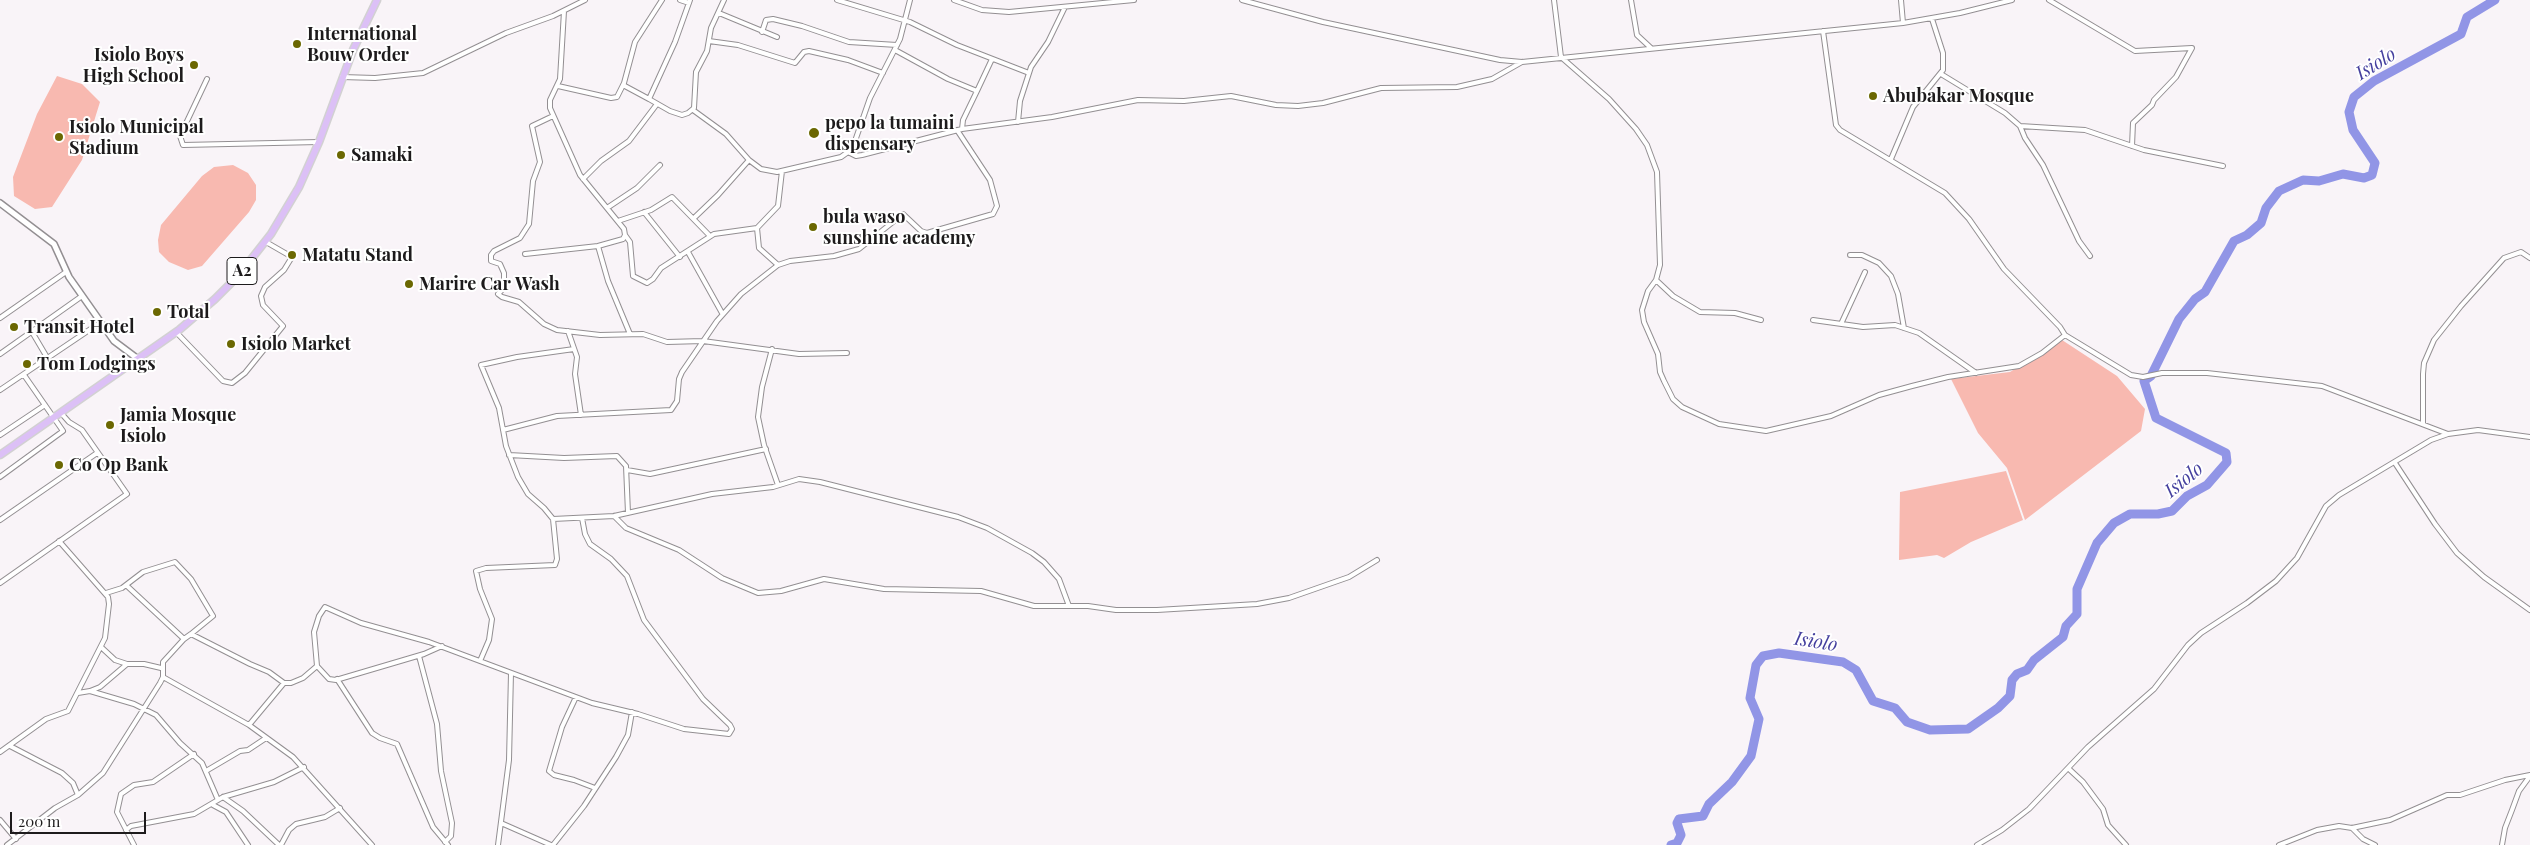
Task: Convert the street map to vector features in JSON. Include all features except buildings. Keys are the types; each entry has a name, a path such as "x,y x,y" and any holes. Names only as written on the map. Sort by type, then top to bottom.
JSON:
{"highway":[{"name":"A2","path":"0,455 176,332 226,289 266,242 299,187 319,142 358,37 377,0"}],"street":[{"path":"342,78 369,78 423,73 518,28 564,11 585,0"},
{"path":"558,86 613,98 618,95 638,36 662,0"},
{"path":"649,99 675,42 690,2 680,0"},
{"path":"693,110 695,77 707,51 711,28 720,13 724,0"},
{"path":"837,0 905,20 992,59 1029,73"},
{"path":"693,110 726,134 749,160 761,169 782,171 833,160 848,152 858,134 870,98 898,45 910,0"},
{"path":"954,0 975,8 1000,12 1134,0"},
{"path":"1242,0 1323,22 1500,60 1522,62 1903,23 2012,0"},
{"path":"1554,0 1561,57 1621,112 1643,138 1651,154 1659,183 1657,209 1661,253 1656,280 1648,291 1642,310 1644,322 1658,354 1660,372 1678,404 1719,424 1757,431 1774,429 1831,416 1892,391 1948,377 2019,366 2042,353 2065,335"},
{"path":"1631,0 1637,35 1651,48"},
{"path":"1901,0 1903,23"},
{"path":"2049,0 2135,51 2192,48 2176,77 2154,100 2152,105 2133,123 2132,146"},
{"path":"1018,122 1020,100 1029,73 1048,42 1065,7"},
{"path":"564,11 560,79 550,103 553,116 583,179 618,220 630,242 632,276 643,282 649,282 659,269 710,236 756,228"},
{"path":"720,13 776,38"},
{"path":"1891,159 1913,107 1926,89 1942,74 1943,53 1932,18"},
{"path":"762,32 766,20 773,19 802,26 849,42 898,45"},
{"path":"1823,31 1836,125 1844,134 1891,159 1895,164 1945,193 1956,204 2004,269 2060,327 2065,335 2131,375 2143,377 2162,373 2207,373 2302,382 2335,390 2448,434"},
{"path":"709,41 738,45 795,63 804,52 809,51 848,60 883,73"},
{"path":"895,50 948,79 977,91"},
{"path":"503,430 550,417 673,409 680,376 722,313 740,294 778,265 790,261 834,256 859,249 901,215 905,215 918,228 927,233 993,214 997,206 990,180 960,130 992,59"},
{"path":"848,152 856,156 862,155 960,130 1018,122 1138,100 1184,101 1231,96 1276,104 1310,105 1381,88 1470,85 1492,79 1522,62"},
{"path":"1942,74 2005,113 2020,126 2049,176 2054,194 2079,241 2090,256"},
{"path":"207,79 180,136 183,145 319,142"},
{"path":"623,84 657,104 682,114 693,110"},
{"path":"583,179 601,160 629,141 657,104"},
{"path":"553,116 532,126 540,162 533,181 529,224 520,238 494,251 491,256 491,261 498,263 502,268 505,286 498,294 520,302 550,327 568,331 600,335 647,335 667,342 703,341 799,354 847,353"},
{"path":"2020,126 2085,130 2175,158 2223,166"},
{"path":"694,218 718,195 749,160"},
{"path":"607,208 637,188 660,165"},
{"path":"778,265 759,248 756,228 760,222 777,209 780,198 782,171"},
{"path":"618,220 644,212 672,197 710,236"},
{"path":"0,203 54,244 66,272 118,346 138,359"},
{"path":"644,212 680,257"},
{"path":"525,254 598,246 620,240 626,235"},
{"path":"176,332 223,381 234,382 249,369 283,326 263,305 260,296 266,287 284,270 292,257 266,242"},
{"path":"598,246 608,280 630,334"},
{"path":"688,252 722,313"},
{"path":"2423,424 2422,374 2424,363 2434,340 2461,306 2504,258 2521,252 2530,258"},
{"path":"1850,255 1862,255 1879,263 1891,276 1898,294 1904,328"},
{"path":"0,318 66,272"},
{"path":"1841,324 1865,272"},
{"path":"1656,280 1673,296 1700,312 1735,313 1761,320"},
{"path":"0,354 82,296"},
{"path":"1813,320 1864,327 1895,326 1904,328 1919,333 1976,373"},
{"path":"0,390 101,322"},
{"path":"568,331 577,357 575,374 581,415"},
{"path":"32,332 48,359"},
{"path":"480,661 489,640 492,619 480,589 476,571 482,568 555,565 557,559 553,519 525,489 509,455 499,408 481,366 516,356 574,349"},
{"path":"772,349 758,412 766,450 778,486"},
{"path":"0,476 63,430 24,375"},
{"path":"0,435 45,405"},
{"path":"0,583 127,494 82,430 68,422 61,413"},
{"path":"1977,845 2018,819 2101,735 2154,689 2188,645 2211,625 2263,592 2290,566 2302,551 2330,502 2431,440 2448,434 2464,430 2478,430 2530,437"},
{"path":"627,470 650,474 766,450"},
{"path":"0,520 97,453"},
{"path":"509,455 564,458 614,455 623,460 627,470 628,513"},
{"path":"2395,463 2435,524 2457,553 2484,577 2530,610"},
{"path":"553,519 614,516 712,494 778,486 799,479 820,482 974,522 1015,543 1044,562 1058,579 1069,606"},
{"path":"614,516 626,528 679,550 730,582 758,593 781,591 824,579 884,589 972,590 1034,606 1069,606 1138,611 1257,604 1306,593 1349,577 1378,560"},
{"path":"442,646 419,656 338,680 329,679 317,666 314,632 319,616 325,607 361,622 442,646 576,697 632,712 684,729 725,736 732,731 728,722 703,699 644,620 626,576 611,559 590,544 585,534 582,518"},
{"path":"0,752 46,719 68,712 106,635 110,600 106,593 59,541"},
{"path":"7,845 55,808 78,795 108,767 162,678 161,668 169,655 184,639 213,616 191,579 175,562 143,572 126,585 106,593"},
{"path":"126,585 184,639"},
{"path":"191,634 244,662 269,672 284,683"},
{"path":"101,648 115,660 127,664 161,668"},
{"path":"338,680 372,733 397,744 433,827 446,843 451,836 452,823 442,778 437,724 419,656"},
{"path":"78,693 102,685 127,664"},
{"path":"249,725 284,683 299,680 317,666"},
{"path":"498,845 509,760 511,673"},
{"path":"162,678 249,725 304,767 372,845"},
{"path":"90,690 144,708 160,718 180,743 202,763 218,800"},
{"path":"576,697 562,727 550,771 554,775 595,788"},
{"path":"501,823 552,845 595,788 625,742 632,712"},
{"path":"206,771 266,738"},
{"path":"10,746 62,773 73,783 78,795"},
{"path":"134,845 118,812 123,791 134,784 152,782 194,754"},
{"path":"126,830 131,826 166,821 194,814 223,797 274,782 304,767"},
{"path":"2068,769 2083,782 2103,809 2108,825 2126,845"},
{"path":"2279,845 2317,830 2339,826 2352,828 2390,820 2447,795 2460,795 2497,782 2530,775"},
{"path":"2502,845 2505,828 2515,800 2530,775"},
{"path":"223,797 243,811 280,845 289,830 296,824 325,817 340,808"},
{"path":"213,804 226,812 248,845"},
{"path":"0,820 16,839"},
{"path":"2352,828 2363,838 2375,845"}],"shaded area":[{"name":"Isiolo Municipal Stadium","path":"57,76 82,84 100,102 82,160 52,207 35,209 14,196 13,177 37,114"},
{"path":"233,165 248,173 256,185 256,200 249,212 202,266 188,270 169,262 159,252 158,240 161,225 202,176 214,167"},
{"path":"2062,340 2117,376 2145,409 2141,431 2025,520 2007,468 1978,433 1951,379 2010,372"},
{"path":"2006,471 2023,520 1971,542 1944,558 1937,555 1899,560 1900,492"}],"waterway":[{"name":"Isiolo","path":"1671,845 1677,843 1681,835 1677,823 1679,819 1703,816 1709,804 1732,782 1751,756 1759,719 1750,698 1756,665 1763,656 1779,653 1843,662 1856,670 1873,701 1895,708 1907,722 1930,730 1968,729 1998,708 2010,696 2012,680 2017,674 2027,670 2034,660 2063,637 2066,626 2077,614 2077,589 2097,543 2114,523 2130,514 2158,514 2172,511 2187,496 2207,485 2227,462 2226,453 2156,418 2144,381 2151,376 2179,319 2195,299 2205,292 2234,241 2247,235 2261,223 2266,208 2279,191 2303,180 2319,181 2343,174 2364,178 2372,175 2375,163 2353,130 2349,112 2354,97 2374,81 2461,34 2467,17 2495,0"}],"place":[{"name":"International Bouw Order","path":"297,44"},
{"name":"Isiolo Boys High School","path":"194,65"},
{"name":"Abubakar Mosque","path":"1873,96"},
{"name":"pepo la tumaini dispensary","path":"814,133"},
{"name":"Isiolo Municipal Stadium","path":"59,137"},
{"name":"Samaki","path":"341,155"},
{"name":"bula waso sunshine academy","path":"813,227"},
{"name":"Matatu Stand","path":"292,255"},
{"name":"Marire Car Wash","path":"409,284"},
{"name":"Total","path":"157,312"},
{"name":"Transit Hotel","path":"14,327"},
{"name":"Isiolo Market","path":"231,344"},
{"name":"Tom Lodgings","path":"27,364"},
{"name":"Jamia Mosque Isiolo","path":"110,425"},
{"name":"Co Op Bank","path":"59,465"}]}
